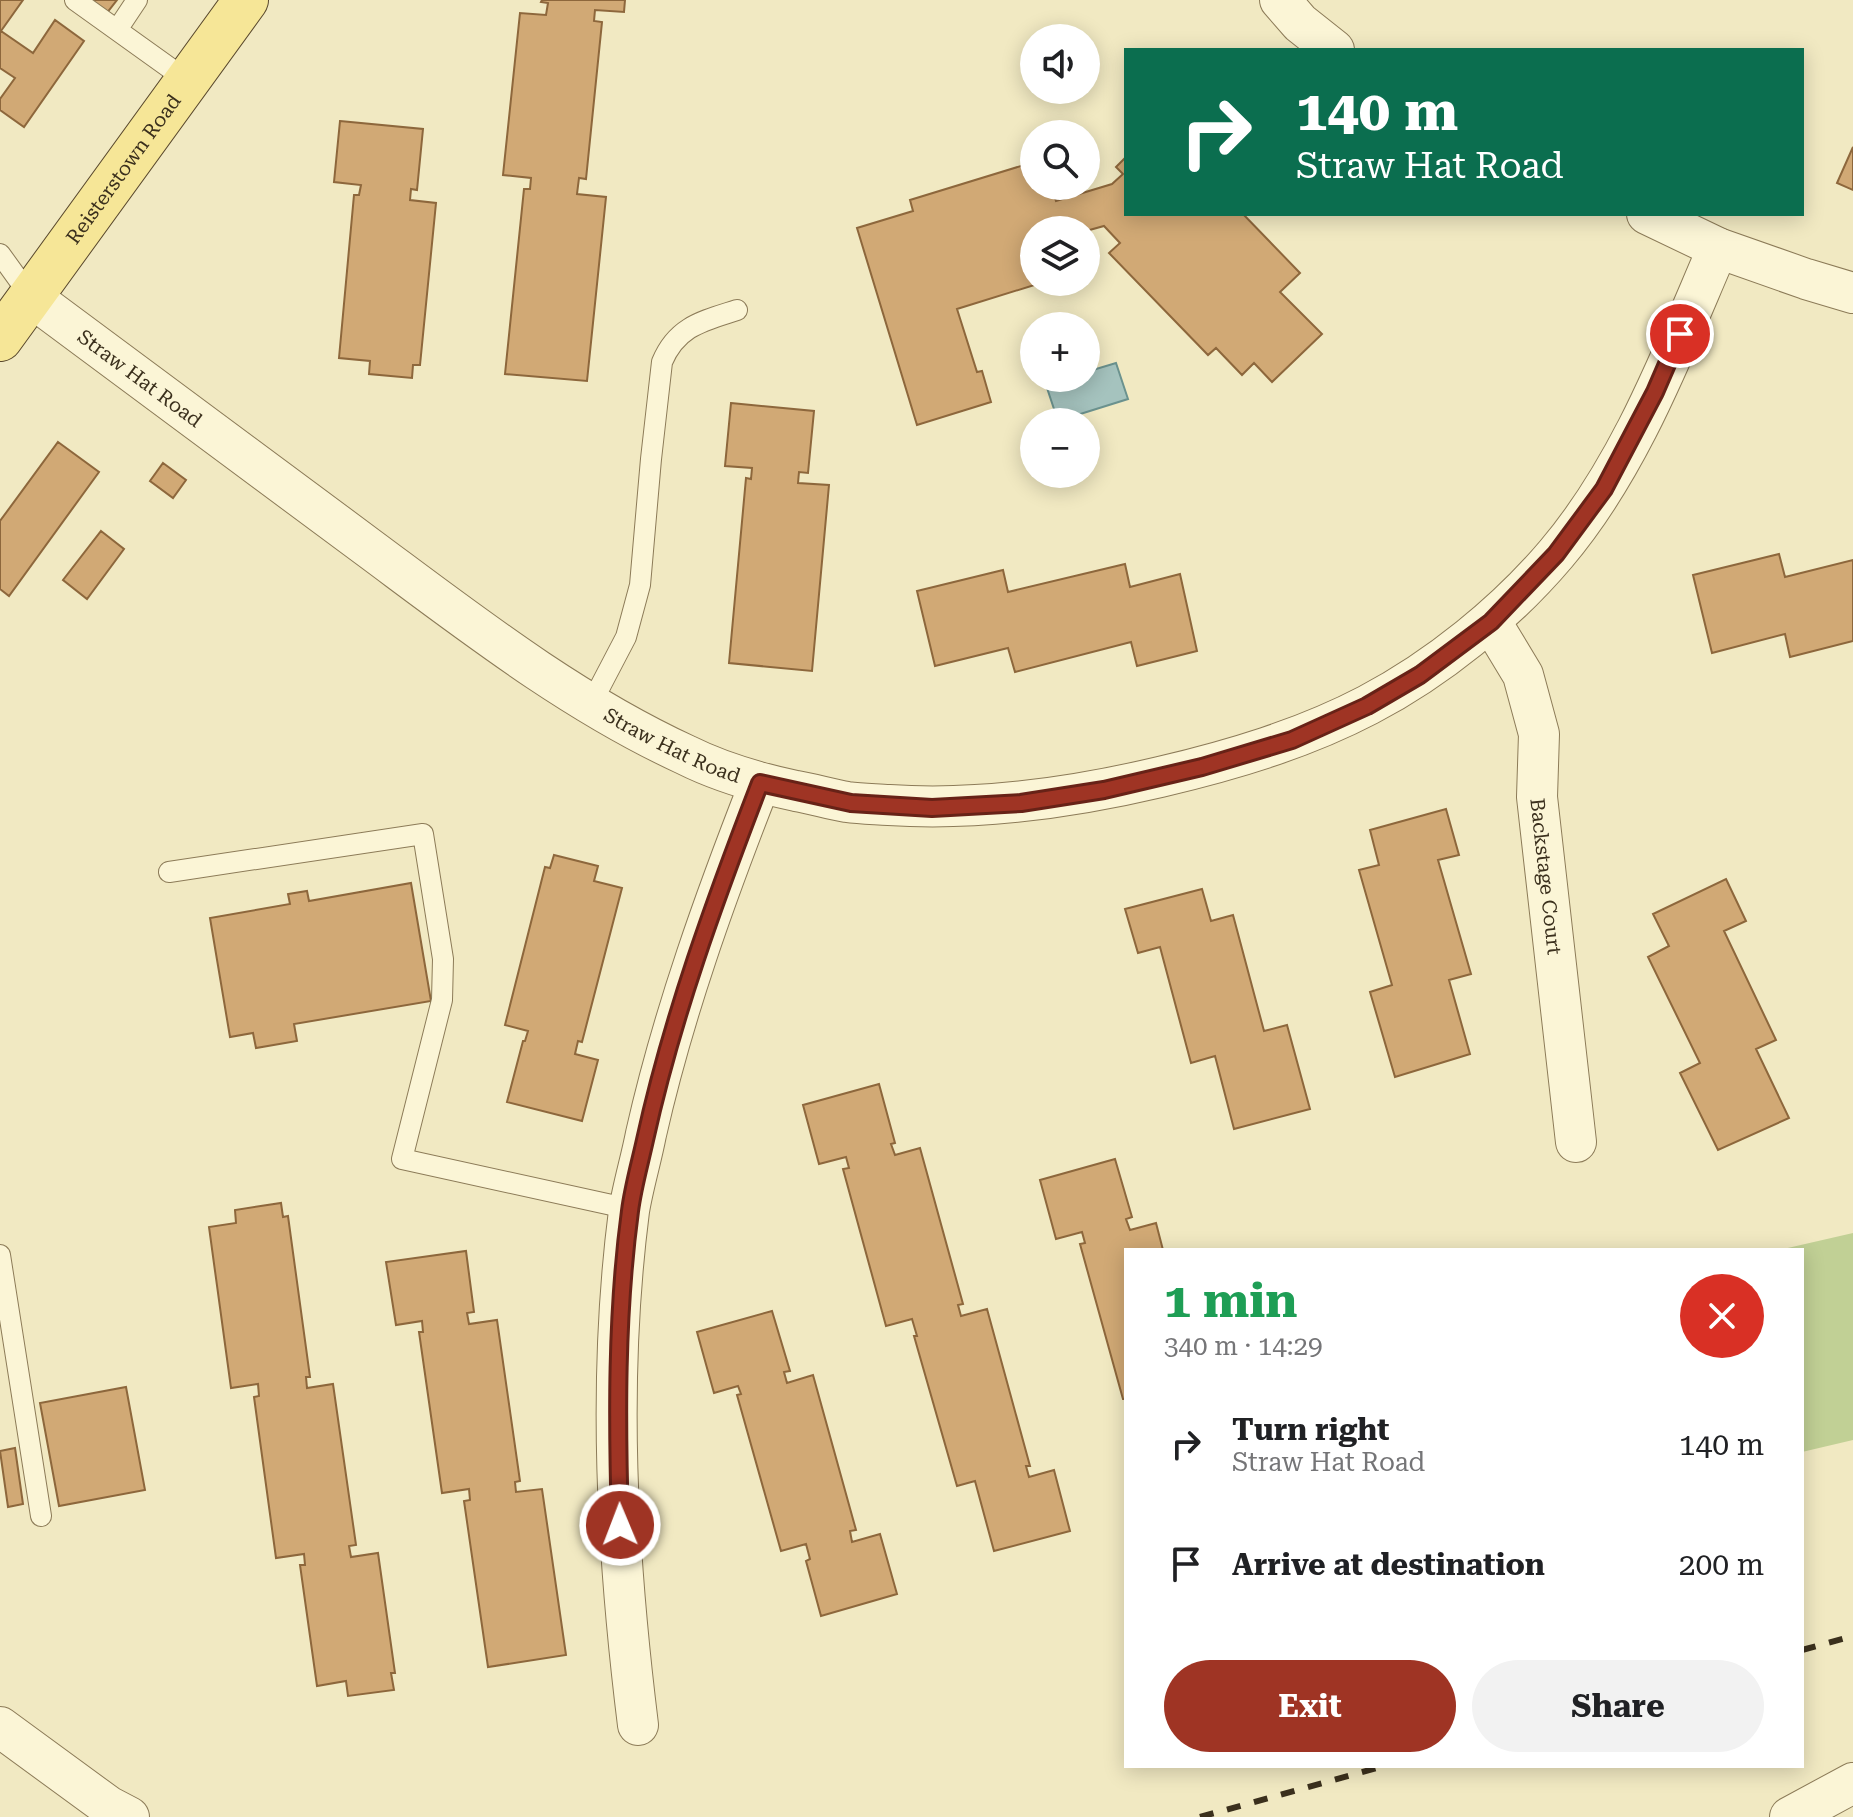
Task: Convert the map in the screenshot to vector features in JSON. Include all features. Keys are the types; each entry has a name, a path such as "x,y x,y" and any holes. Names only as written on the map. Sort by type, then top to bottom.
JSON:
{"main road":[{"name":"Reisterstown Road","path":"0,339 246,0"}],"street":[{"path":"1280,0 1300,23 1331,48"},
{"path":"1651,216 1718,248 1853,293"},
{"name":"Straw Hat Road","path":"31,297 496,642 591,704 689,757 760,783 851,803 932,808 1021,803 1104,790 1202,767 1292,740 1367,706 1420,675 1491,622 1556,554 1604,489 1655,392 1718,248"},
{"name":"Backstage Court","path":"1491,622 1523,675 1539,734 1537,797 1576,1142"},
{"path":"638,1725 625,1609 617,1426 620,1306 630,1209 654,1098 691,970 760,783"},
{"path":"0,1727 108,1806 129,1817"},
{"path":"1790,1817 1853,1783"}],"lane":[{"path":"75,0 188,81"},
{"path":"117,30 137,0"},
{"path":"0,254 31,297"},
{"path":"591,704 626,637 640,585 662,362 678,336 694,324 737,310"},
{"path":"169,872 423,834 443,959 442,1000 402,1159 630,1209"},
{"path":"0,1255 41,1516"}],"green space":[{"path":"1853,1233 1853,1440 1804,1452 1804,1248 1788,1248"}],"water":[{"path":"1116,363 1128,399 1099,408 1054,408 1048,392 1100,392 1100,368"}],"building":[{"path":"0,0 23,0 1,31 33,53 55,20 84,41 24,127 0,110 0,99 15,78 0,68"},
{"path":"87,0 117,0 106,14"},
{"path":"542,0 625,0 624,12 595,10 594,21 602,22 586,179 579,178 577,194 606,197 587,381 505,374 524,189 530,189 531,178 503,175 520,13 546,15 548,3"},
{"path":"340,121 423,129 417,190 411,189 410,200 436,203 420,365 413,365 412,378 369,374 370,361 339,358 354,195 359,195 361,185 334,182"},
{"path":"1853,147 1853,190 1837,183"},
{"path":"1124,159 1124,216 1245,216 1300,273 1280,292 1322,334 1272,382 1254,363 1242,375 1216,348 1208,355 1109,253 1120,243 1104,226 1100,227 1100,216 1020,216 1020,289 957,309 977,372 982,371 991,402 917,425 857,228 913,211 910,200 1020,166 1020,200 1100,200 1100,188 1112,184 1123,174 1116,167"},
{"path":"731,403 814,411 808,473 799,472 798,483 829,485 812,671 729,663 746,478 751,479 752,468 725,466"},
{"path":"58,442 99,472 9,596 0,589 0,521"},
{"path":"163,463 186,480 173,498 150,481"},
{"path":"101,531 124,549 87,599 63,580"},
{"path":"1779,554 1785,577 1853,560 1853,641 1790,657 1785,634 1712,653 1693,575"},
{"path":"1125,564 1130,587 1180,574 1197,651 1137,666 1131,642 1015,672 1008,648 935,666 917,591 1003,570 1008,592"},
{"path":"1446,809 1459,855 1438,860 1471,974 1449,980 1470,1054 1395,1077 1370,992 1392,985 1359,870 1379,865 1370,830"},
{"path":"554,855 598,866 594,881 622,888 582,1042 578,1041 575,1054 598,1060 582,1121 507,1102 528,1031 505,1025 545,867 550,868"},
{"path":"1726,879 1746,921 1724,931 1776,1040 1756,1049 1789,1118 1718,1150 1680,1073 1700,1063 1648,957 1669,946 1653,914"},
{"path":"411,883 431,1001 294,1024 297,1041 256,1048 253,1033 230,1037 210,918 290,904 288,894 307,891 309,901"},
{"path":"1202,889 1211,921 1233,915 1264,1031 1287,1025 1310,1109 1234,1129 1215,1056 1191,1063 1160,947 1138,953 1125,909"},
{"path":"879,1084 895,1143 891,1144 895,1155 920,1148 963,1304 958,1305 961,1316 987,1309 1030,1466 1026,1466 1029,1477 1054,1470 1070,1531 994,1551 975,1481 957,1486 914,1336 917,1336 912,1319 886,1326 843,1169 849,1168 846,1157 819,1164 803,1105"},
{"path":"1115,1159 1132,1217 1126,1219 1130,1230 1156,1223 1162,1248 1124,1248 1124,1399 1080,1244 1085,1243 1082,1232 1056,1239 1040,1180"},
{"path":"281,1203 283,1217 288,1216 310,1377 306,1377 307,1388 333,1384 356,1545 349,1546 351,1557 378,1553 395,1673 391,1673 394,1690 348,1696 346,1681 317,1686 300,1565 305,1565 304,1554 276,1558 254,1397 259,1396 258,1384 231,1388 209,1227 236,1223 235,1210"},
{"path":"466,1251 474,1312 467,1313 469,1324 497,1320 520,1481 515,1482 516,1492 542,1489 566,1655 488,1667 464,1501 470,1500 469,1489 442,1493 419,1332 423,1332 422,1321 396,1325 386,1262"},
{"path":"772,1311 790,1371 784,1372 787,1383 813,1375 856,1530 850,1531 852,1542 880,1534 897,1594 821,1616 806,1561 810,1559 806,1544 781,1551 737,1395 741,1394 738,1386 714,1393 697,1332"},
{"path":"126,1387 145,1490 59,1506 40,1403"},
{"path":"15,1448 23,1504 8,1507 0,1451"}],"railway":[{"path":"1804,1649 1853,1636"},
{"path":"1200,1817 1377,1768"}],"route":[{"path":"620,1525 617,1426 620,1306 630,1209 654,1098 691,970 760,783 851,803 932,808 1021,803 1104,790 1202,767 1292,740 1367,706 1420,675 1491,622 1556,554 1604,489 1655,392 1680,334"}]}
